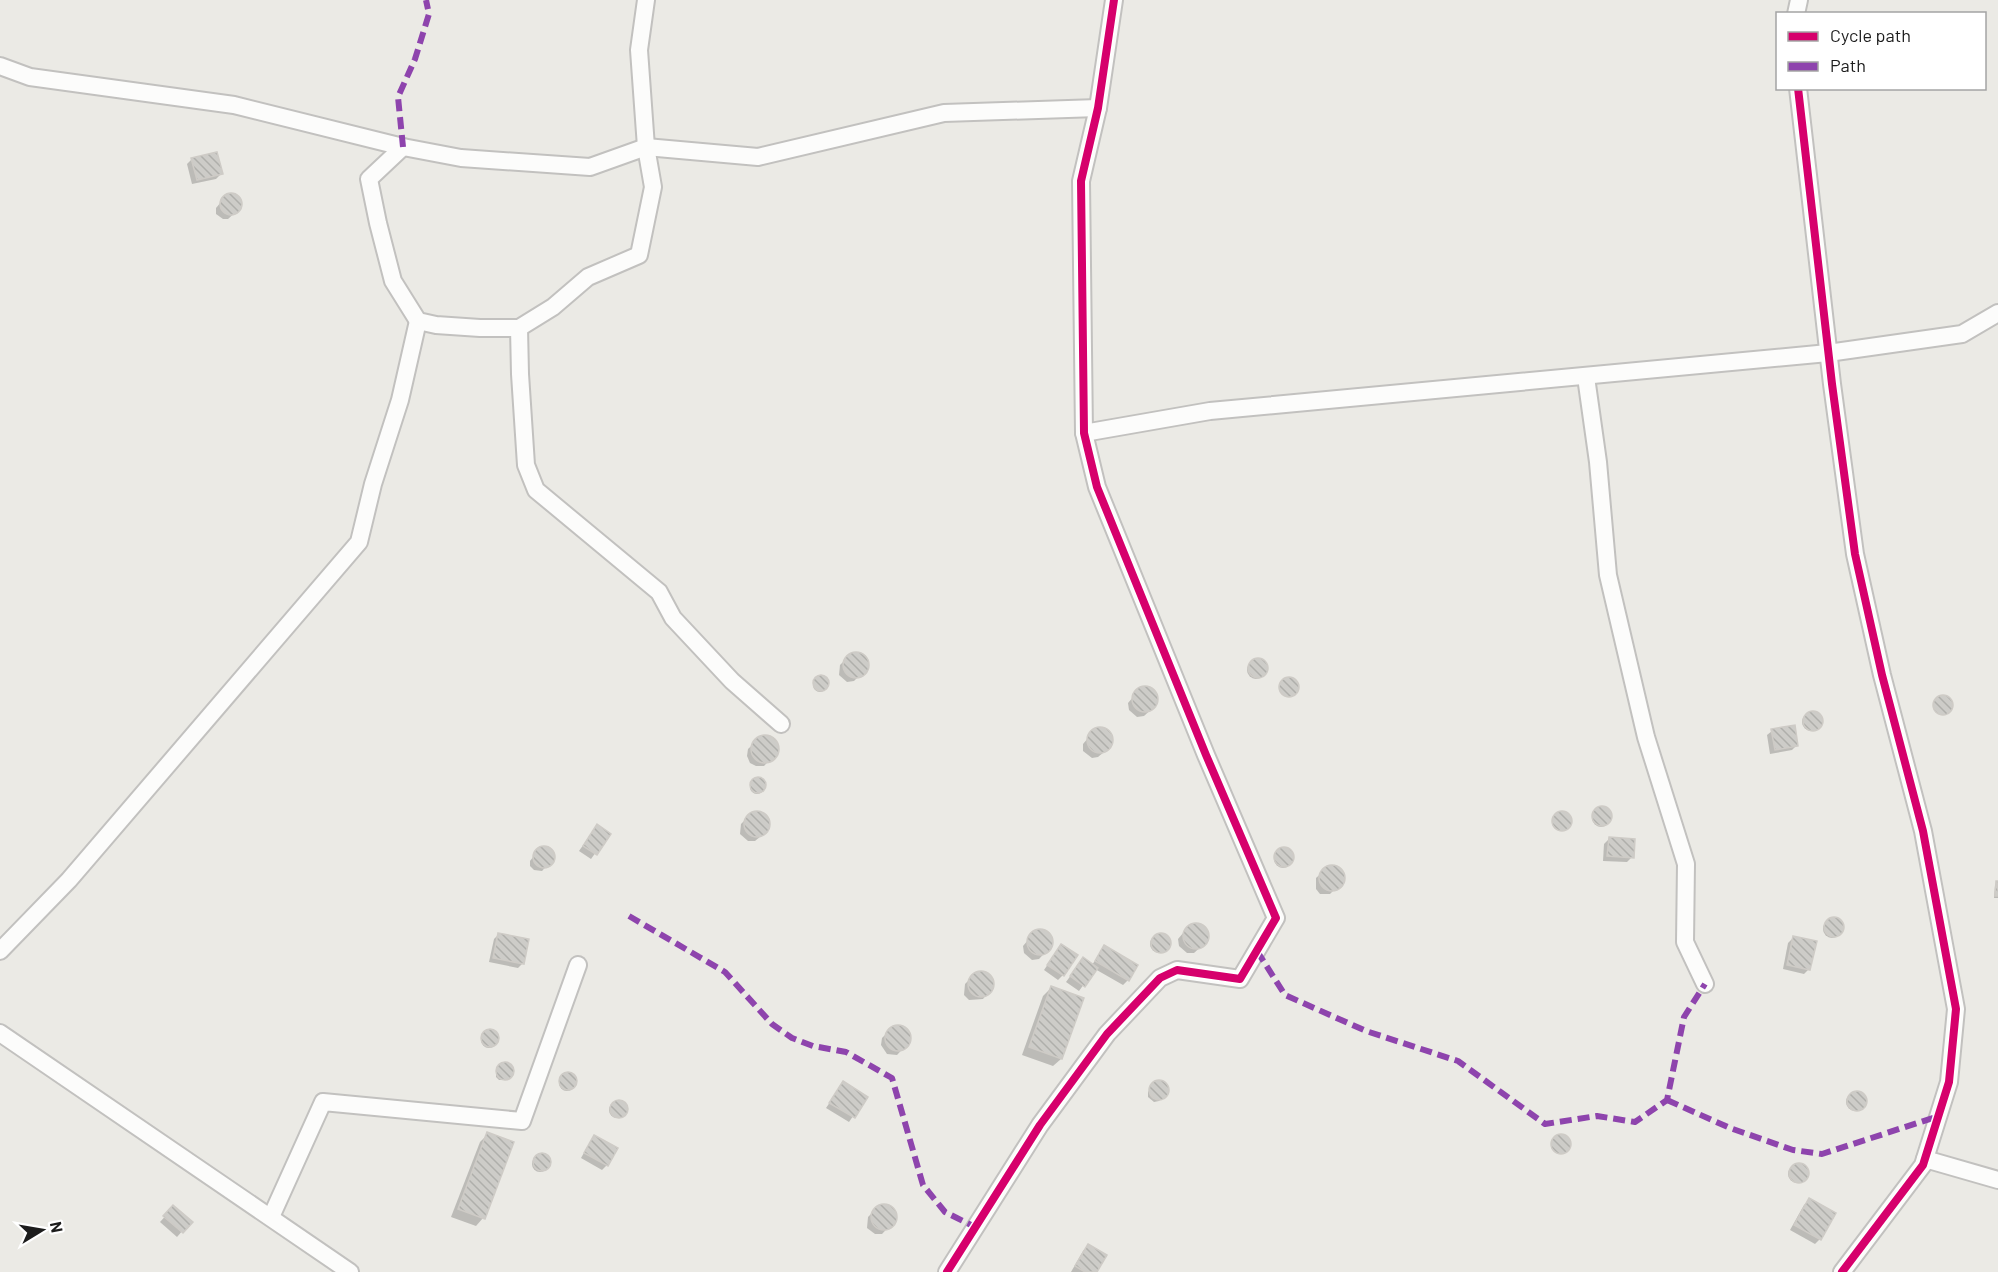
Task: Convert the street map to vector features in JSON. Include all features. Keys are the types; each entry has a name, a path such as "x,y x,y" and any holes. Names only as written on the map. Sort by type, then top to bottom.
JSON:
{"street":[{"path":"418,321 436,325 519,328 553,307 588,276 639,255 653,187 646,147 639,50 646,0"},
{"path":"947,1272 1040,1125 1107,1035 1160,978 1177,970 1240,979 1276,918 1206,755 1097,487 1084,433 1080,181 1098,108 1114,0"},
{"path":"0,66 30,77 234,105 402,147 462,158 590,167 646,147 758,157 944,114 1098,108"},
{"path":"1798,90 1828,353 1855,554 1882,675 1923,831 1956,1009 1949,1082 1923,1165 1842,1272"},
{"path":"0,951 69,880 359,542 373,484 400,400 418,321 393,281 369,179 402,147"},
{"path":"1084,433 1210,411 1828,353 1962,334 1998,313"},
{"path":"519,328 526,465 536,490 659,592 673,618 732,681 781,724"},
{"path":"1586,377 1598,462 1608,575 1646,737 1686,864 1685,942 1705,984"},
{"path":"270,1217 323,1102 522,1120 578,965"},
{"path":"0,1033 350,1272"},
{"path":"1925,1159 1998,1180"}],"building":[{"path":"217,152 223,174 197,180 191,158"},
{"path":"231,193 239,196 242,204 239,212 231,215 223,212 220,204 223,196"},
{"path":"856,652 865,656 869,665 865,674 856,678 847,674 843,665 847,656"},
{"path":"1258,658 1265,661 1268,668 1265,675 1258,678 1251,675 1248,668 1251,661"},
{"path":"821,675 829,683 821,691 813,683"},
{"path":"1289,677 1296,680 1299,687 1296,694 1289,697 1282,694 1279,687 1282,680"},
{"path":"1145,686 1154,690 1158,699 1154,708 1145,712 1136,708 1132,699 1136,690"},
{"path":"1943,695 1950,698 1953,705 1950,712 1943,715 1936,712 1933,705 1936,698"},
{"path":"1813,711 1820,714 1823,721 1820,728 1813,731 1806,728 1803,721 1806,714"},
{"path":"1795,725 1798,746 1775,750 1771,729"},
{"path":"1100,727 1109,731 1113,740 1109,749 1100,753 1091,749 1087,740 1091,731"},
{"path":"765,735 775,739 779,749 775,759 765,763 755,759 751,749 755,739"},
{"path":"758,777 766,785 758,793 750,785"},
{"path":"1602,806 1609,809 1612,816 1609,823 1602,826 1595,823 1592,816 1595,809"},
{"path":"757,811 766,815 770,824 766,833 757,837 748,833 744,824 748,815"},
{"path":"1562,811 1569,814 1572,821 1569,828 1562,831 1555,828 1552,821 1555,814"},
{"path":"597,824 611,834 597,855 583,846"},
{"path":"1609,837 1635,839 1634,858 1607,856"},
{"path":"544,846 552,849 555,857 552,865 544,868 536,865 533,857 536,849"},
{"path":"1284,847 1291,850 1294,857 1291,864 1284,867 1277,864 1274,857 1277,850"},
{"path":"1332,865 1341,869 1345,878 1341,887 1332,891 1323,887 1319,878 1323,869"},
{"path":"1996,881 1998,881 1998,896 1995,896"},
{"path":"1834,917 1841,920 1844,927 1841,934 1834,937 1827,934 1824,927 1827,920"},
{"path":"1196,923 1205,927 1209,936 1205,945 1196,949 1187,945 1183,936 1187,927"},
{"path":"1040,929 1049,933 1053,942 1049,951 1040,955 1031,951 1027,942 1031,933"},
{"path":"498,933 529,939 524,964 493,958"},
{"path":"1161,933 1168,936 1171,943 1168,950 1161,953 1154,950 1151,943 1154,936"},
{"path":"1793,936 1817,941 1810,970 1787,965"},
{"path":"1061,944 1078,955 1064,976 1047,965"},
{"path":"1104,945 1138,965 1129,981 1095,961"},
{"path":"1083,957 1098,968 1085,987 1070,976"},
{"path":"981,971 990,975 994,984 990,993 981,997 972,993 968,984 972,975"},
{"path":"1051,986 1084,998 1062,1059 1029,1047"},
{"path":"898,1025 907,1029 911,1038 907,1047 898,1051 889,1047 885,1038 889,1029"},
{"path":"490,1029 496,1032 499,1038 496,1044 490,1047 484,1044 481,1038 484,1032"},
{"path":"505,1062 511,1065 514,1071 511,1077 505,1080 499,1077 496,1071 499,1065"},
{"path":"568,1072 574,1075 577,1081 574,1087 568,1090 562,1087 559,1081 562,1075"},
{"path":"1159,1080 1166,1083 1169,1090 1166,1097 1159,1100 1152,1097 1149,1090 1152,1083"},
{"path":"843,1081 868,1097 855,1118 829,1103"},
{"path":"1857,1091 1864,1094 1867,1101 1864,1108 1857,1111 1850,1108 1847,1101 1850,1094"},
{"path":"619,1100 625,1103 628,1109 625,1115 619,1118 613,1115 610,1109 613,1103"},
{"path":"487,1132 514,1142 485,1219 458,1209"},
{"path":"1561,1134 1568,1137 1571,1144 1568,1151 1561,1154 1554,1151 1551,1144 1554,1137"},
{"path":"594,1135 618,1148 608,1166 584,1153"},
{"path":"542,1153 548,1156 551,1162 548,1168 542,1171 536,1168 533,1162 536,1156"},
{"path":"1799,1163 1806,1166 1809,1173 1806,1180 1799,1183 1792,1180 1789,1173 1792,1166"},
{"path":"1809,1198 1836,1213 1821,1240 1794,1225"},
{"path":"884,1204 893,1208 897,1217 893,1226 884,1230 875,1226 871,1217 875,1208"},
{"path":"173,1205 193,1222 183,1233 163,1216"},
{"path":"1088,1244 1107,1255 1097,1272 1085,1272 1075,1266"}],"marked path":[{"path":"403,147 398,97 415,59 429,14 426,0"},
{"path":"629,916 725,972 772,1024 792,1038 813,1046 846,1052 892,1078 923,1185 945,1212 975,1227"},
{"path":"1257,951 1285,995 1366,1031 1458,1061 1545,1124 1597,1116 1635,1122 1667,1100 1684,1017 1705,984"},
{"path":"1667,1100 1730,1128 1793,1150 1822,1154 1939,1116"}],"cycle path":[{"path":"947,1272 1040,1125 1107,1034 1160,978 1177,970 1240,979 1276,918 1206,755 1097,487 1084,433 1081,181 1098,108 1114,0"},
{"path":"1798,90 1832,384 1855,554 1882,675 1923,831 1956,1009 1949,1082 1923,1165 1842,1272"}]}
